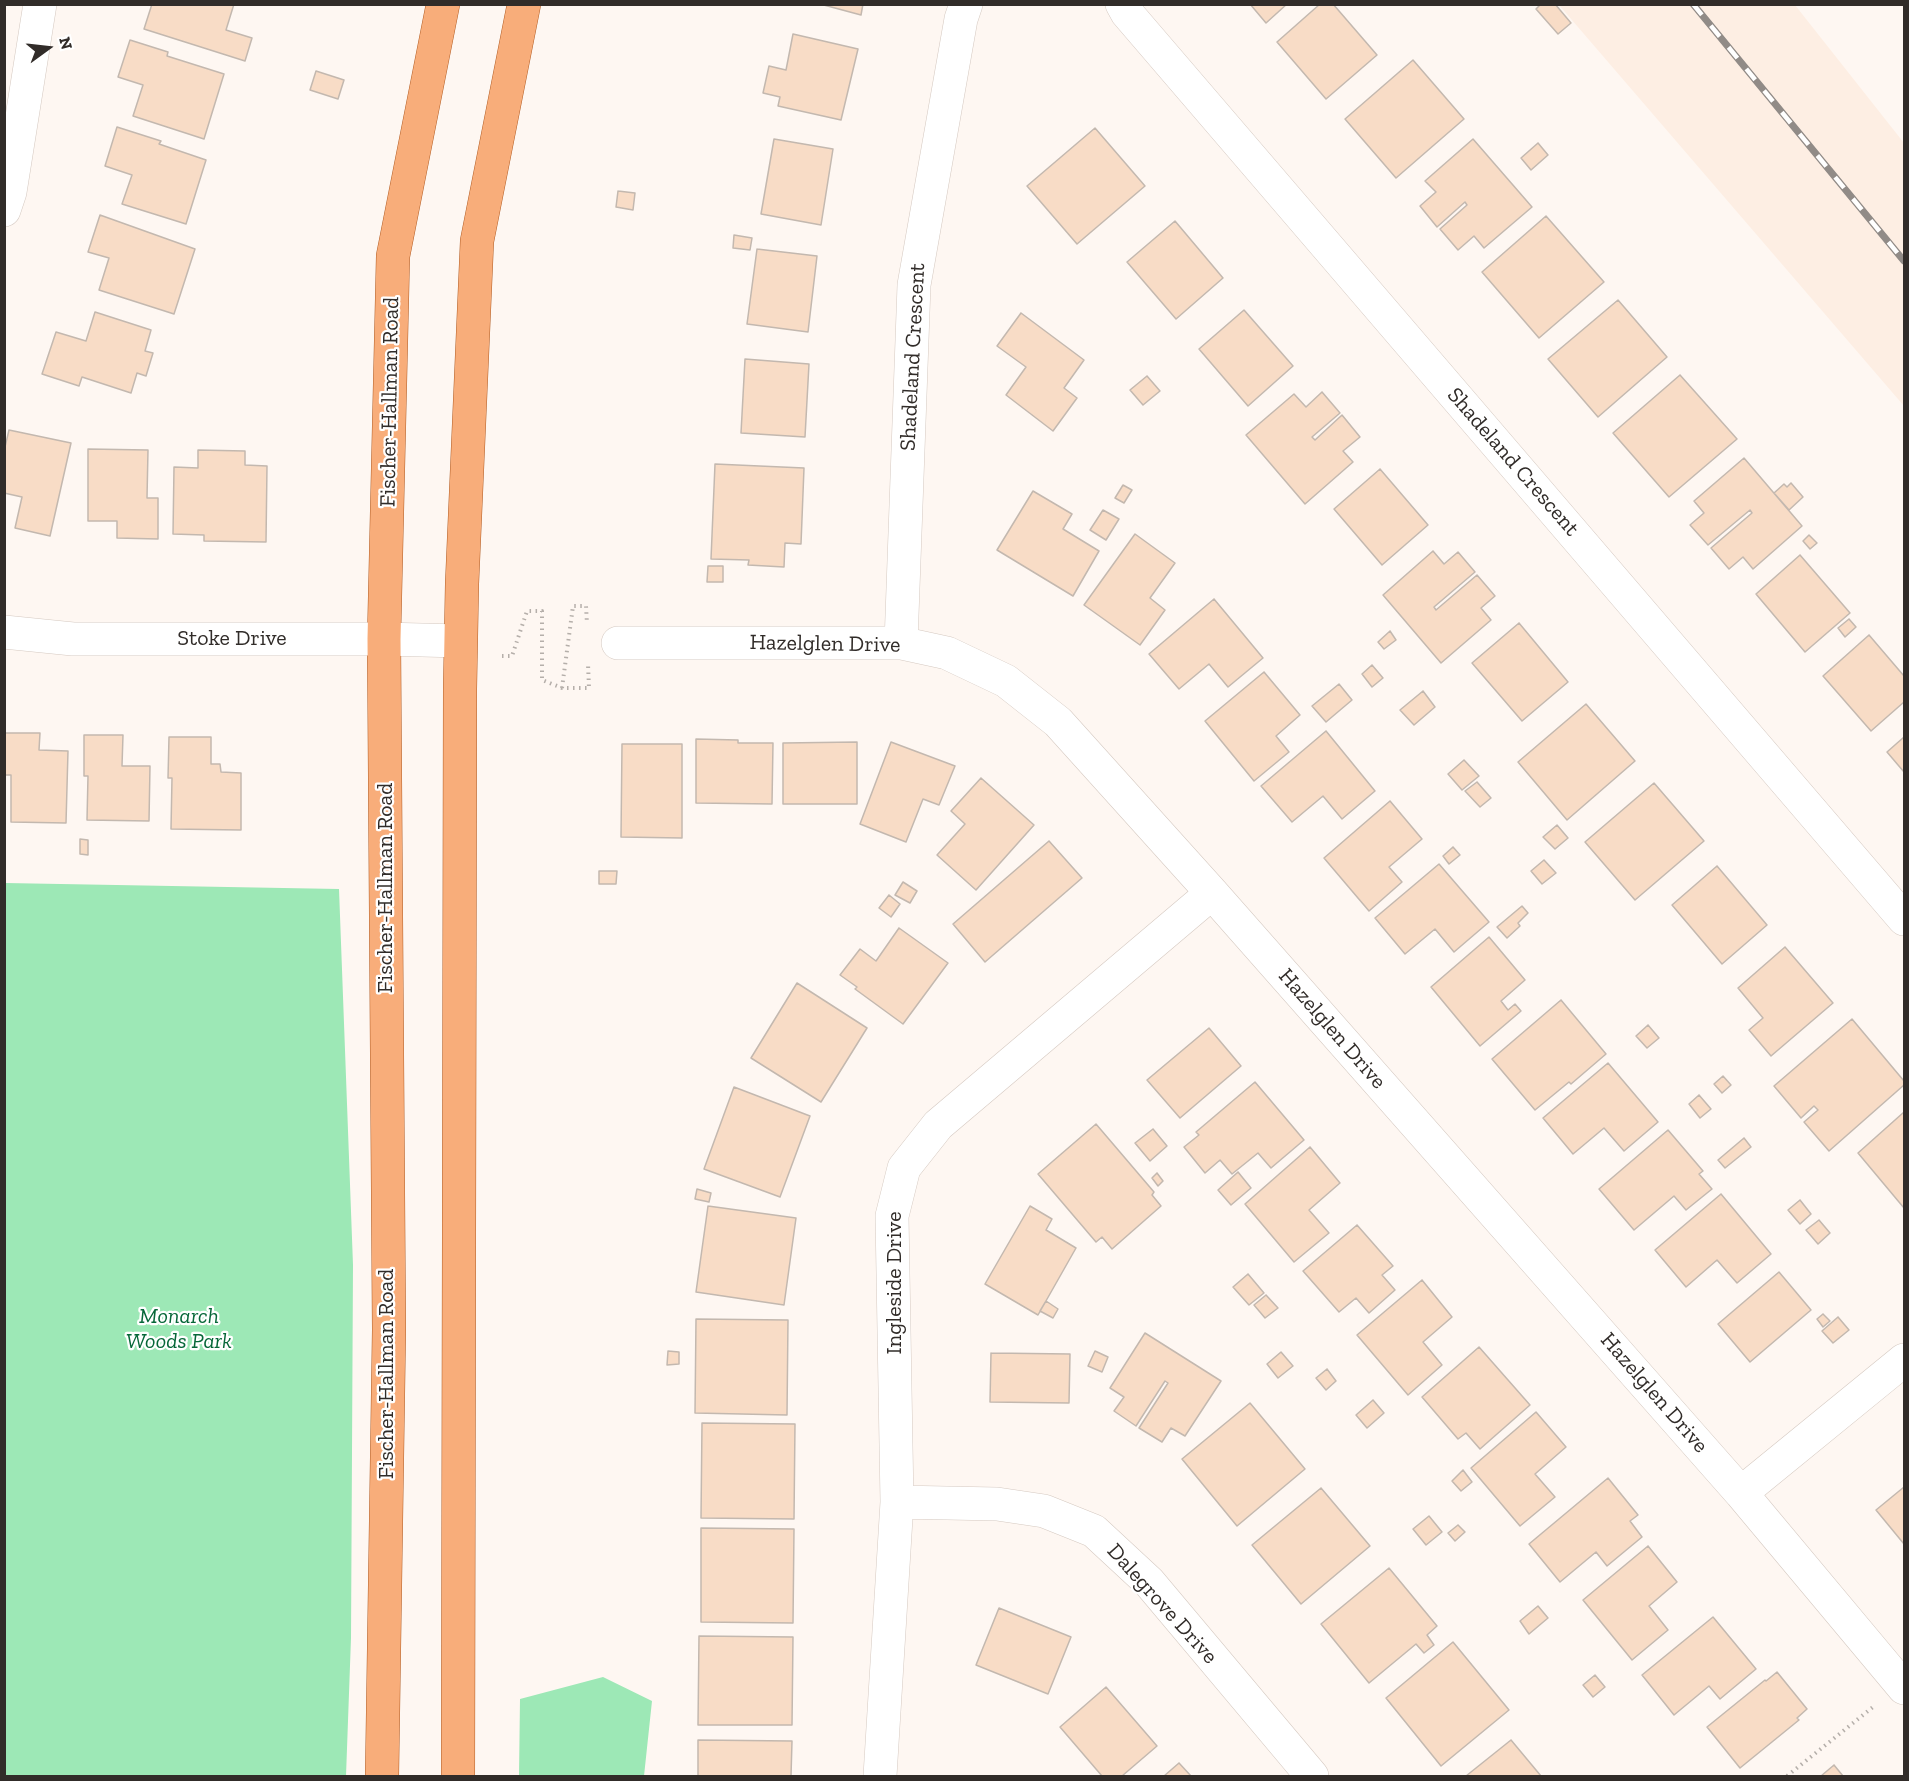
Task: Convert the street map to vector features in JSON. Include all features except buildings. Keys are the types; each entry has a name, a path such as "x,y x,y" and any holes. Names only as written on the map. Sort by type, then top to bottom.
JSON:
{"main road":[{"name":"Fischer-Hallman Road","path":"382,1776 389,1330 384,639 393,256 443,4"},
{"path":"458,1776 460,641 477,241 524,4"}],"street":[{"path":"4,210 10,192 40,4"},
{"name":"Shadeland Crescent","path":"901,643 914,285 961,19 966,4"},
{"name":"Shadeland Crescent","path":"1122,4 1135,22 1905,919"},
{"name":"Stoke Drive","path":"4,632 73,639 460,641"},
{"name":"Hazelglen Drive","path":"603,648 901,643 947,652 1006,681 1058,723 1212,893 1742,1493 1903,1686"},
{"name":"Ingleside Drive","path":"880,1776 897,1502 892,1216 904,1168 938,1125 1212,893"},
{"path":"1742,1493 1905,1360"},
{"name":"Dalegrove Drive","path":"897,1502 997,1504 1044,1511 1094,1531 1149,1582 1312,1776"}],"path":[{"path":"562,688 573,606 586,606 587,630"},
{"path":"502,656 512,656 527,611 542,611 542,680 562,688 589,688 603,648"},
{"path":"1787,1776 1903,1686"}],"shaded area":[{"path":"1559,5 1795,5 1904,143 1904,406"}],"green space":[{"name":"Monarch Woods Park","path":"5,883 339,889 353,1265 351,1638 346,1776 5,1776"},
{"path":"603,1677 652,1701 644,1776 519,1776 520,1699"}],"railway":[{"path":"1693,4 1904,261"}]}
